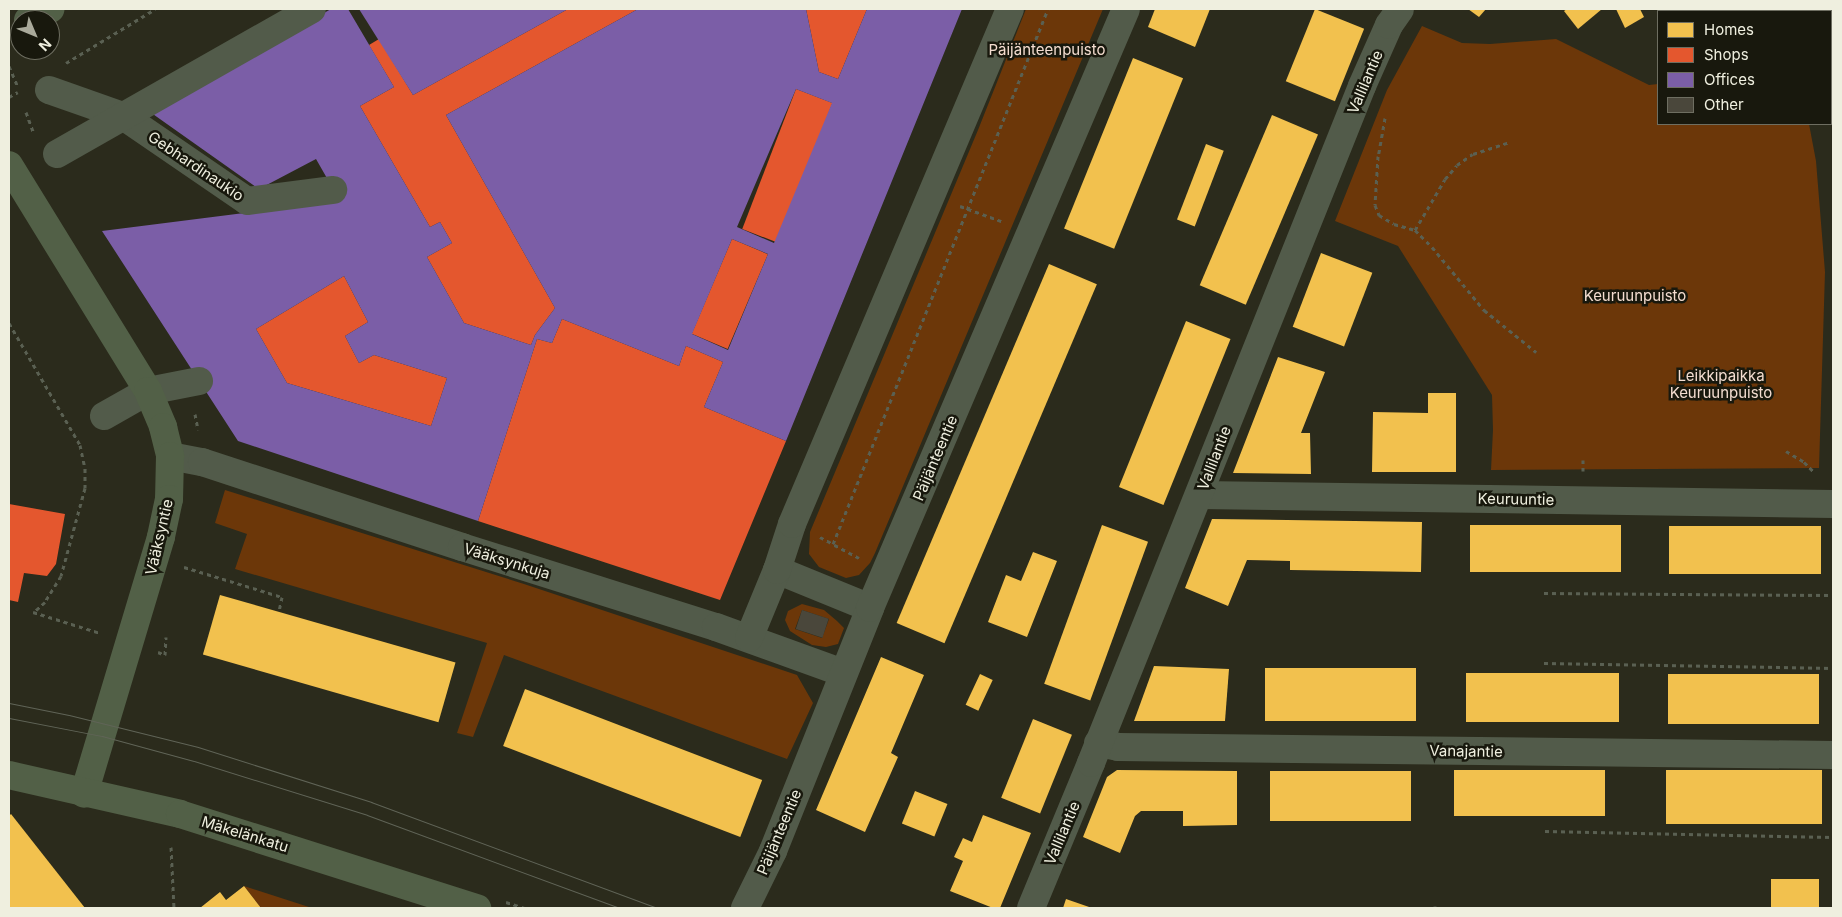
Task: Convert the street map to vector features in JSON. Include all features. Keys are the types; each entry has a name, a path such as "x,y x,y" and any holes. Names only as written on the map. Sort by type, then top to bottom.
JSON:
{"main road":[{"name":"Vääksyntie","path":"9,165 148,391 163,427 170,456 169,499 155,559 84,794"},
{"name":"Mäkelänkatu","path":"9,775 84,794 180,814 477,908"}],"street":[{"path":"57,154 312,9"},
{"path":"749,638 777,570 792,524 1010,9"},
{"name":"Päijänteentie","path":"745,908 773,851 870,608 1126,9"},
{"name":"Vallilantie","path":"1031,908 1199,495 1362,86 1389,25 1400,9"},
{"name":"Gebhardinaukio","path":"54,78 123,116 247,201 333,190"},
{"path":"104,416 148,391 199,381"},
{"name":"Vääksynkuja","path":"170,456 202,462 749,638 843,673"},
{"name":"Keuruuntie","path":"1199,495 1833,504"},
{"path":"777,570 870,608"},
{"name":"Vanajantie","path":"1098,743 1118,746 1833,755"}],"path":[{"path":"54,78 155,9"},
{"path":"862,559 833,544 966,208 1048,9"},
{"path":"9,66 20,91 9,97"},
{"path":"1387,108 1378,156 1375,205 1380,215 1394,224 1415,230 1432,247 1484,310 1536,352"},
{"path":"1415,230 1445,180 1457,165 1473,154 1510,142"},
{"path":"931,194 1032,232"},
{"path":"9,323 80,445 85,469 85,488 61,576 45,602 34,612"},
{"path":"1786,451 1804,462 1814,472"},
{"path":"155,559 282,598 279,611"},
{"path":"1544,593 1833,595"},
{"path":"1544,663 1833,668"},
{"path":"1545,832 1833,838"},
{"path":"171,847 174,908"}],"green space":[{"name":"Päijänteenpuisto","path":"1026,9 1103,9 875,553 870,563 859,575 846,578 819,567 809,554 810,532 978,130"},
{"name":"Keuruunpuisto","path":"1422,26 1462,43 1490,44 1556,39 1649,85 1657,84 1657,125 1809,125 1816,161 1825,272 1819,468 1491,470 1492,395 1398,246 1335,221 1387,90"},
{"path":"225,490 524,584 797,675 813,703 787,759 504,655 473,737 457,733 487,643 235,569 247,534 215,523"},
{"path":"802,604 824,610 844,628 838,644 826,647 812,645 790,631 785,620 788,611","holes":["802,610 829,619 822,638 795,629"]},
{"path":"244,886 312,908 261,908"}],"building: Homes":[{"path":"1155,9 1210,9 1195,47 1148,27"},
{"path":"1315,9 1364,29 1335,101 1286,81"},
{"path":"1468,9 1486,9 1479,17"},
{"path":"1567,9 1602,9 1578,29 1564,11"},
{"path":"1616,9 1640,9 1644,17 1625,28"},
{"path":"1699,9 1728,9 1714,10"},
{"path":"1728,9 1785,9 1785,10"},
{"path":"1133,58 1183,78 1114,249 1064,229"},
{"path":"1272,115 1318,135 1246,305 1200,285"},
{"path":"1206,144 1224,151 1195,226 1177,220"},
{"path":"1321,253 1372,273 1344,346 1293,327"},
{"path":"1049,264 1097,284 944,643 897,623"},
{"path":"1186,321 1231,339 1163,505 1119,487"},
{"path":"1278,357 1325,372 1301,433 1310,433 1311,474 1233,473"},
{"path":"1428,393 1456,393 1456,472 1372,472 1373,412 1428,413"},
{"path":"1212,519 1422,522 1421,572 1290,570 1290,561 1247,560 1228,606 1185,588"},
{"path":"1102,525 1148,542 1090,701 1044,684"},
{"path":"1470,525 1621,525 1621,572 1470,572"},
{"path":"1669,526 1821,526 1821,574 1669,574"},
{"path":"1033,552 1057,561 1027,637 988,622 1006,575 1021,581"},
{"path":"220,595 456,663 438,722 203,655"},
{"path":"881,657 924,675 891,753 898,757 865,832 816,810"},
{"path":"1154,666 1229,669 1225,721 1134,721"},
{"path":"1265,668 1416,668 1416,721 1265,721"},
{"path":"1466,673 1619,673 1619,722 1466,722"},
{"path":"980,674 993,680 978,711 966,705"},
{"path":"1668,674 1819,674 1819,724 1668,724"},
{"path":"525,689 762,780 740,837 503,746"},
{"path":"1033,719 1072,735 1040,814 1001,798"},
{"path":"1117,770 1237,771 1237,825 1183,826 1183,811 1141,811 1135,816 1120,853 1083,837 1107,777"},
{"path":"1454,770 1605,770 1605,816 1454,816"},
{"path":"1666,770 1822,770 1822,824 1666,824"},
{"path":"1270,771 1411,771 1411,821 1270,821"},
{"path":"915,791 947,804 934,837 902,823"},
{"path":"11,814 85,908 9,908 9,816"},
{"path":"983,815 1031,833 1000,908 993,908 950,891 963,861 954,857 963,838 972,842"},
{"path":"1771,879 1819,879 1819,908 1771,908"},
{"path":"244,886 261,908 200,908 220,892 226,900"},
{"path":"1066,899 1092,908 1063,908"}],"building: Shops":[{"path":"568,9 638,9 446,115 555,308 535,335 531,345 464,323 427,257 452,243 440,222 430,227 360,106 394,87 369,45 379,39 413,95"},
{"path":"806,9 867,9 838,79 819,72"},
{"path":"796,89 832,103 779,243 742,229"},
{"path":"732,239 768,254 728,349 692,334"},
{"path":"344,276 368,322 345,336 359,363 374,355 447,378 431,426 287,383 256,329"},
{"path":"562,319 679,366 686,346 723,362 704,407 786,441 720,600 478,521 537,339 552,343"},
{"path":"9,504 65,514 56,564 47,576 24,573 18,602 9,600"}],"building: Offices":[{"path":"331,9 348,9 394,87 360,106 430,227 440,222 452,243 427,257 464,323 531,345 535,335 555,308 446,115 638,9 806,9 819,72 838,79 867,9 962,9 786,441 704,407 723,362 686,346 679,366 562,319 552,343 537,339 478,521 238,441 102,231 340,201 316,159 259,189 150,112","holes":["796,89 832,103 774,243 737,227","732,239 768,254 728,350 692,334","344,276 368,322 345,336 359,363 374,355 447,378 431,426 287,383 256,329"]},
{"path":"359,9 568,9 413,95"}],"building: Other":[{"path":"802,610 829,619 822,638 796,629"}],"tram line":[{"path":"9,703 69,715 198,747 371,802 658,908"},
{"path":"9,718 102,736 194,761 367,815 620,908"}],"park label":[{"name":"Leikkipaikka Keuruunpuisto","path":"1721,384"}]}
